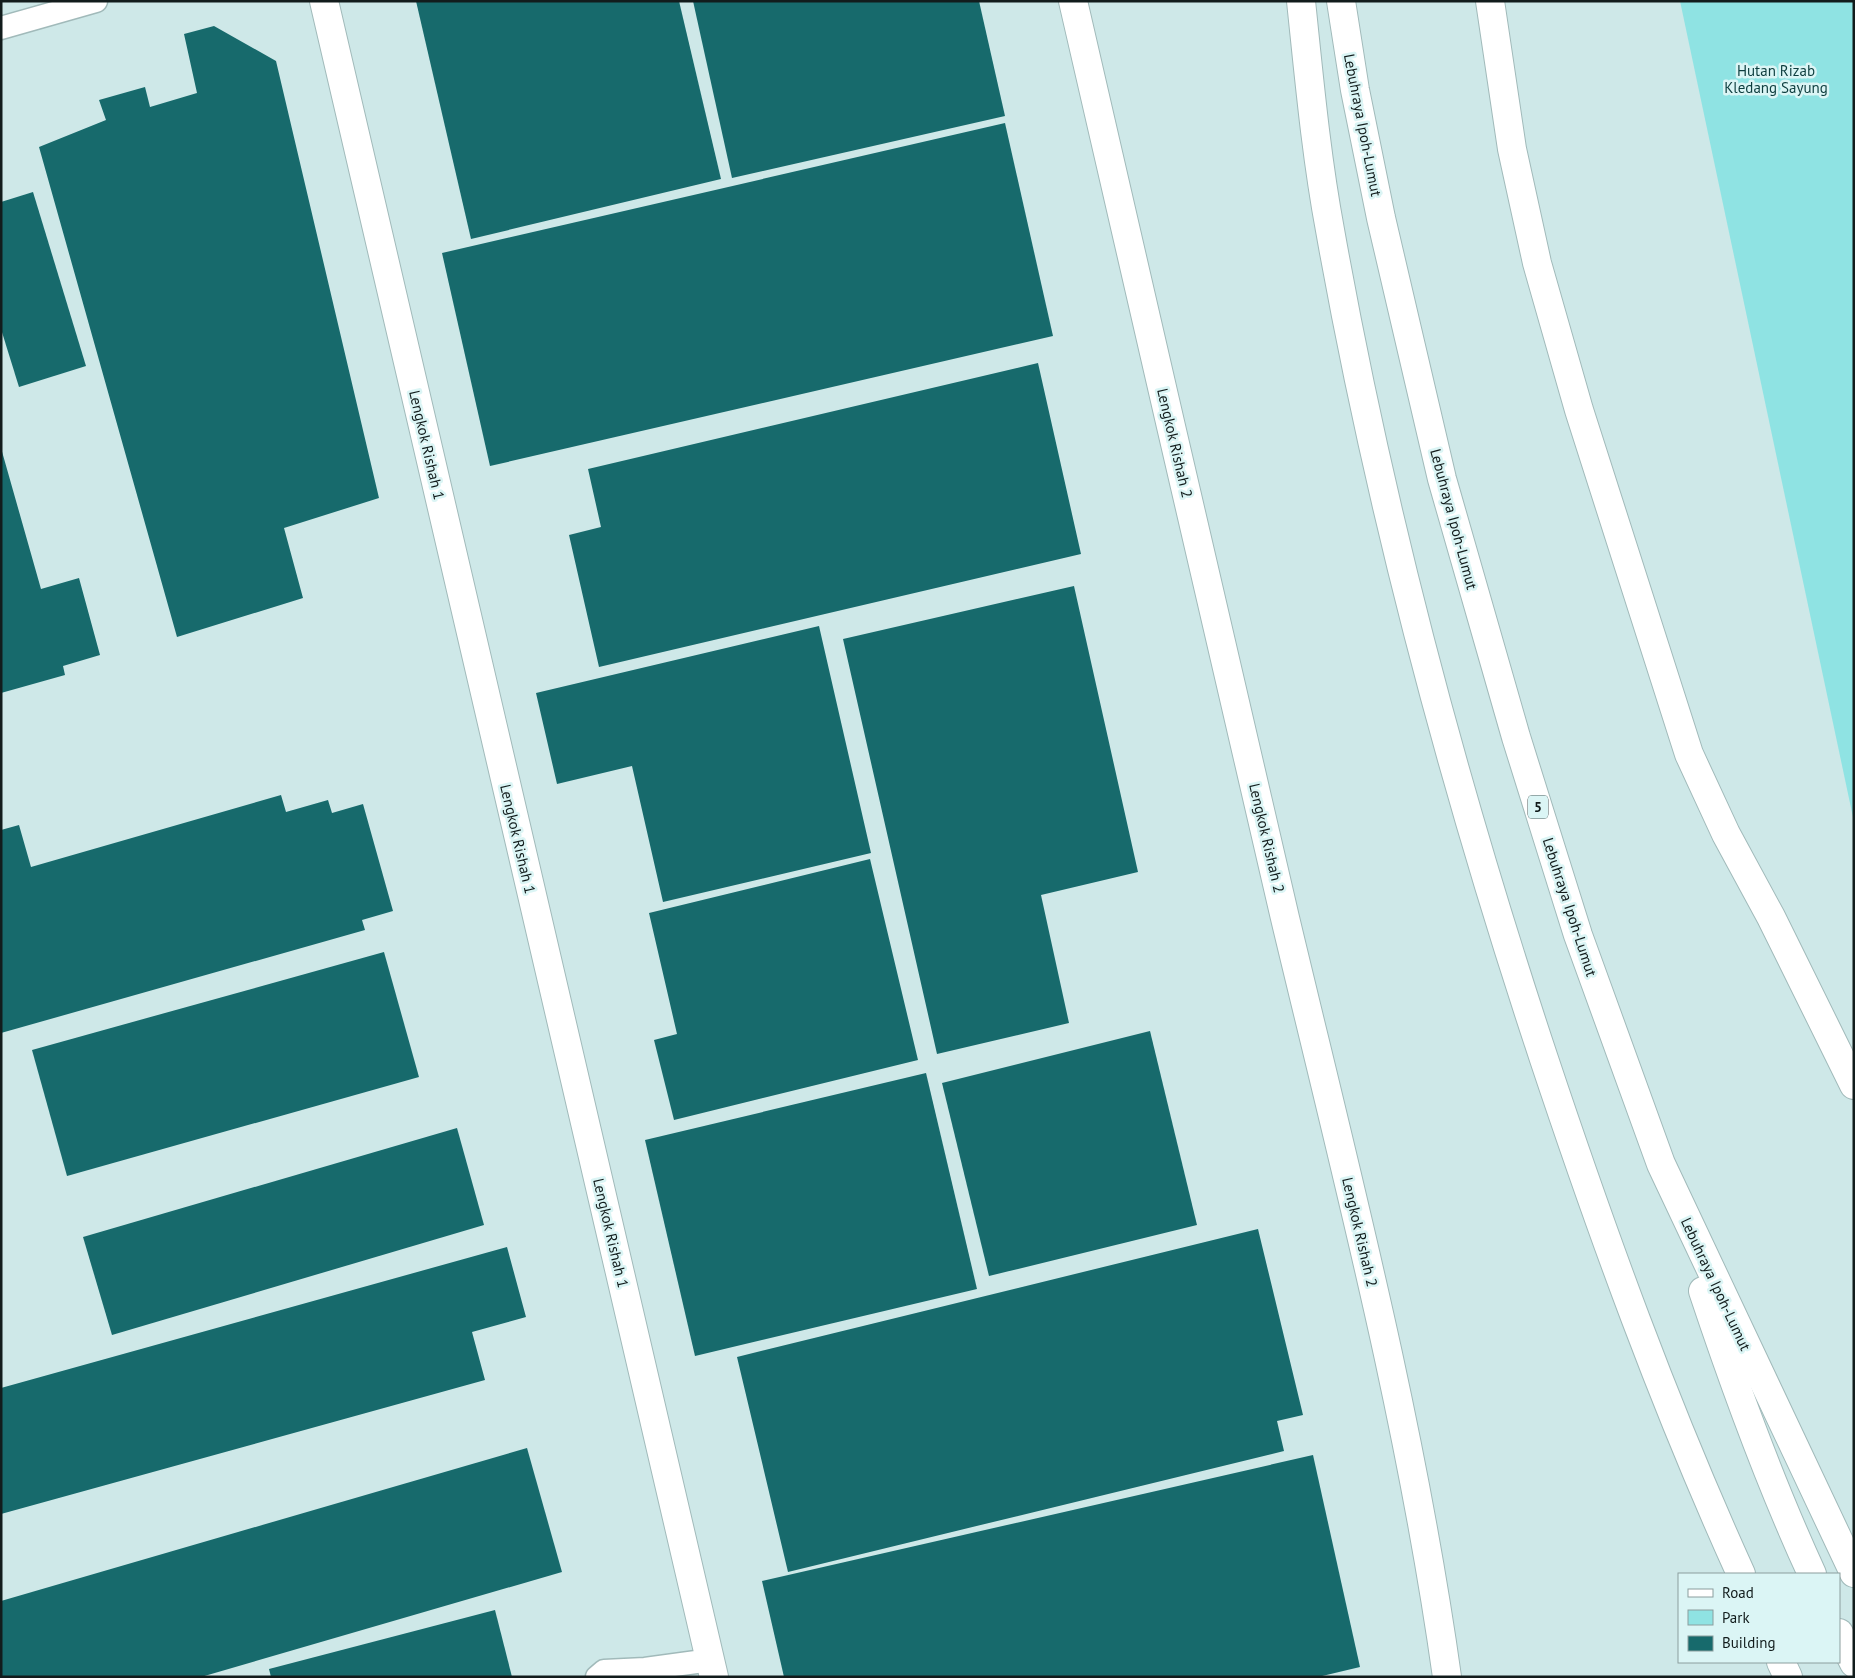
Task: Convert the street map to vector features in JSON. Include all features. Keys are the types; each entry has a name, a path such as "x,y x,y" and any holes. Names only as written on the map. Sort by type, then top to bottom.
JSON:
{"main road":[{"name":"Lengkok Rishah 1","path":"324,1 712,1668"},
{"name":"Lengkok Rishah 2","path":"1073,1 1267,841 1386,1343 1434,1584 1447,1677"},
{"path":"1301,1 1312,98 1335,256 1382,493 1451,756 1509,956 1587,1188 1650,1357 1741,1573"},
{"name":"Lebuhraya Ipoh-Lumut","path":"1341,1 1355,90 1381,218 1442,479 1516,738 1563,888 1661,1164 1854,1573"},
{"path":"1490,1 1512,149 1537,263 1581,420 1688,754 1726,834 1780,934 1854,1085"},
{"path":"1661,1164 1723,1351 1793,1534 1812,1573"},
{"path":"1840,1635 1854,1663"},
{"path":"1781,1663 1788,1677"}],"lane":[{"path":"1,28 96,1"},
{"path":"597,1677 604,1671 712,1668"}],"green space":[{"name":"Hutan Rizab Kledang Sayung","path":"1680,1 1854,1 1854,822"}],"building":[{"path":"416,1 679,1 721,179 471,239"},
{"path":"693,1 979,1 1005,116 732,178"},
{"path":"214,26 276,61 379,498 284,528 303,598 177,637 39,147 106,120 99,100 145,87 150,107 197,93 184,34"},
{"path":"1005,123 1053,336 490,466 442,253"},
{"path":"33,192 86,366 19,387 1,329 1,202"},
{"path":"1038,363 1081,554 599,667 569,535 601,527 588,469"},
{"path":"1,448 41,589 79,578 100,655 63,666 65,675 1,693"},
{"path":"1074,586 1138,872 1041,895 1069,1023 937,1054 843,639"},
{"path":"819,626 871,853 663,902 632,766 557,784 536,693"},
{"path":"281,795 286,812 328,800 332,813 363,804 393,911 362,920 365,930 1,1033 1,830 19,825 31,867"},
{"path":"870,859 918,1060 674,1120 654,1040 677,1034 649,913"},
{"path":"384,952 419,1077 67,1176 32,1050"},
{"path":"1150,1031 1197,1225 989,1276 942,1083"},
{"path":"926,1073 977,1289 695,1356 645,1140"},
{"path":"457,1128 484,1225 112,1335 83,1237"},
{"path":"1258,1229 1303,1415 1277,1421 1284,1451 788,1572 737,1357"},
{"path":"507,1247 526,1317 472,1332 485,1380 1,1514 1,1388"},
{"path":"527,1448 562,1572 201,1677 1,1677 1,1601"},
{"path":"1313,1455 1360,1667 1318,1677 784,1677 762,1581"},
{"path":"495,1610 512,1677 271,1677 269,1669"}]}
